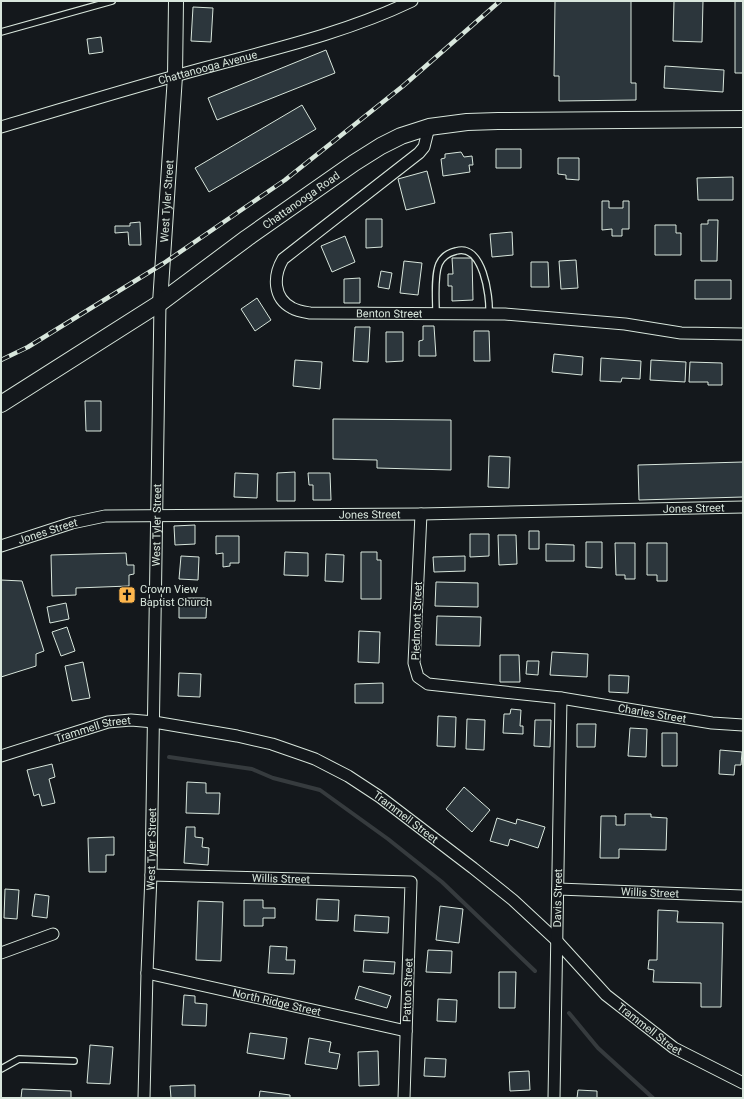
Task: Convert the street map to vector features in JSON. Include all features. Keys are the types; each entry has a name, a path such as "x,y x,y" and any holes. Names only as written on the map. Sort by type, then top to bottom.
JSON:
{"main road":[{"name":"Chattanooga Road","path":"1,404 160,303 247,238 354,164 401,136 429,127 467,122 743,119"}],"street":[{"name":"West Tyler Street","path":"144,1098 147,973 152,875 160,303 175,76 176,1"},
{"name":"Chattanooga Avenue","path":"1,127 175,76 298,43 355,25 412,1"},
{"name":"Benton Street","path":"429,127 424,146 419,153 283,259 275,276 276,286 279,294 288,306 310,313 533,315 625,324 681,333 743,334"},
{"name":"Jones Street","path":"1,546 72,523 105,516 421,514 743,507"},
{"name":"Piedmont Street","path":"421,514 414,663 418,677 428,684 561,698"},
{"name":"Charles Street","path":"561,698 712,723 743,725"},
{"name":"Davis Street","path":"554,1098 555,939 558,889 561,698"},
{"name":"Trammell Street","path":"1,756 108,722 131,720 154,722 237,736 272,744 315,759 348,776 380,796 474,868 513,900 555,939 606,995 674,1048 743,1083"},
{"name":"Willis Street","path":"152,875 411,882"},
{"name":"Patton Street","path":"404,1098 411,882"},
{"name":"Willis Street","path":"558,889 743,896"},
{"path":"1,953 53,934"},
{"name":"North Ridge Street","path":"147,973 406,1031"}],"lane":[{"path":"1,32 112,1"},
{"path":"436,313 436,279 439,264 445,255 457,250 467,251 477,259 484,274 490,304 489,314"},
{"path":"1,1069 19,1059 74,1061"}],"building":[{"path":"555,1 631,1 631,83 636,83 636,100 559,101 559,76 554,76"},
{"path":"674,1 703,1 702,42 673,41"},
{"path":"735,1 743,1 743,73 735,73"},
{"path":"193,7 213,8 211,42 191,41"},
{"path":"101,37 103,52 89,54 87,39"},
{"path":"326,50 335,73 217,120 208,98"},
{"path":"665,66 724,70 723,92 664,88"},
{"path":"302,105 316,129 209,192 195,168"},
{"path":"496,149 521,149 521,168 496,168"},
{"path":"461,152 464,157 472,156 473,165 469,165 470,172 443,176 441,159 445,158 445,154"},
{"path":"558,158 579,158 579,180 566,179 566,175 558,174"},
{"path":"427,171 435,203 406,210 398,179"},
{"path":"733,177 733,200 698,200 697,178"},
{"path":"602,201 609,201 609,208 623,208 623,201 629,201 629,229 622,229 622,236 612,236 612,229 602,230"},
{"path":"366,219 382,219 382,247 366,248"},
{"path":"708,220 718,220 717,261 701,261 701,224 708,224"},
{"path":"140,222 141,245 129,245 128,232 115,233 115,226 130,226 130,223"},
{"path":"655,225 676,225 676,233 681,233 681,255 655,255"},
{"path":"512,232 513,255 492,257 490,234"},
{"path":"345,236 355,262 332,272 321,246"},
{"path":"452,258 472,258 473,300 452,301 452,286 448,286 448,274 453,274"},
{"path":"576,260 578,288 561,289 559,261"},
{"path":"404,261 422,263 418,295 400,293"},
{"path":"531,262 548,262 549,287 531,287"},
{"path":"381,271 392,273 389,289 378,287"},
{"path":"360,278 360,303 344,303 344,279"},
{"path":"695,280 731,280 731,299 695,299"},
{"path":"257,298 271,320 255,331 241,309"},
{"path":"423,326 434,326 436,356 419,356 419,341 423,340"},
{"path":"355,327 370,327 368,362 353,361"},
{"path":"474,331 489,331 490,361 474,361"},
{"path":"386,332 403,332 403,361 386,362"},
{"path":"554,354 583,357 582,375 552,372"},
{"path":"601,358 641,361 640,379 622,378 621,382 600,381"},
{"path":"295,360 322,362 320,389 293,386"},
{"path":"651,360 686,362 685,382 650,380"},
{"path":"690,362 722,363 722,385 708,385 708,382 689,382"},
{"path":"85,401 101,401 101,431 86,431"},
{"path":"333,419 451,420 451,470 377,468 377,460 333,459"},
{"path":"489,456 510,457 509,488 488,487"},
{"path":"743,462 743,497 639,500 638,465"},
{"path":"295,472 295,501 277,501 277,473"},
{"path":"235,473 258,474 257,498 234,497"},
{"path":"308,473 330,473 331,500 313,500 313,485 309,485"},
{"path":"195,525 195,544 175,545 174,526"},
{"path":"529,531 539,531 539,549 529,549"},
{"path":"470,534 489,534 489,556 470,557"},
{"path":"498,535 516,535 517,564 499,565"},
{"path":"216,536 239,536 239,563 230,563 230,566 223,567 223,553 216,554"},
{"path":"586,542 602,542 602,568 586,567"},
{"path":"615,543 635,543 635,579 625,579 625,575 616,575"},
{"path":"647,543 667,543 667,581 657,581 657,575 647,575"},
{"path":"546,544 574,545 574,561 546,561"},
{"path":"285,552 308,553 308,576 284,575"},
{"path":"361,552 377,552 377,560 381,560 381,599 361,599"},
{"path":"126,553 127,565 134,565 134,574 129,575 129,586 76,588 76,595 52,596 51,555"},
{"path":"326,554 344,555 343,582 325,581"},
{"path":"181,556 199,557 198,580 179,579"},
{"path":"465,556 465,571 434,572 433,557"},
{"path":"1,580 22,581 44,651 36,654 36,666 1,677"},
{"path":"436,582 478,583 478,607 435,606"},
{"path":"179,598 207,598 206,618 179,618"},
{"path":"66,603 69,619 50,623 47,607"},
{"path":"437,616 481,617 480,646 436,645"},
{"path":"67,627 75,651 61,656 52,632"},
{"path":"359,631 380,632 379,663 358,662"},
{"path":"552,652 588,654 587,677 550,675"},
{"path":"500,655 519,655 520,682 500,682"},
{"path":"527,661 539,661 538,675 526,674"},
{"path":"83,662 90,698 72,701 65,666"},
{"path":"179,673 201,674 200,697 178,696"},
{"path":"609,675 629,676 628,693 609,692"},
{"path":"383,683 383,703 355,703 355,684"},
{"path":"511,709 521,710 520,726 523,726 523,734 503,733 504,714 510,714"},
{"path":"438,716 456,717 455,747 437,746"},
{"path":"467,719 485,720 484,750 466,749"},
{"path":"535,720 551,720 550,747 534,746"},
{"path":"577,724 596,724 595,747 577,747"},
{"path":"630,728 647,729 646,757 628,756"},
{"path":"662,733 677,733 677,766 662,766"},
{"path":"720,750 742,752 741,765 735,765 734,775 719,774"},
{"path":"52,764 55,777 49,779 55,803 42,806 39,794 34,796 27,770"},
{"path":"187,782 206,783 206,793 220,793 219,814 186,813"},
{"path":"464,787 490,810 472,832 446,809"},
{"path":"625,814 651,814 651,817 667,818 666,850 619,849 619,858 600,858 601,816 616,816 616,825 625,825"},
{"path":"497,818 516,824 517,819 545,827 538,848 510,839 508,846 490,841"},
{"path":"186,827 195,827 195,837 203,838 202,847 209,848 208,865 184,863"},
{"path":"114,837 114,855 106,855 106,872 89,872 88,838"},
{"path":"5,889 19,890 17,919 4,918"},
{"path":"35,894 49,896 47,918 32,916"},
{"path":"317,899 339,900 338,921 316,920"},
{"path":"244,900 263,900 263,908 275,908 275,918 263,918 263,926 244,926"},
{"path":"198,901 223,902 221,961 196,960"},
{"path":"440,906 463,909 459,943 436,940"},
{"path":"658,910 678,911 677,922 723,923 721,1007 701,1007 701,983 653,982 654,970 648,969 649,960 657,960"},
{"path":"355,915 389,917 388,933 354,931"},
{"path":"270,946 287,947 286,960 295,960 294,974 268,973"},
{"path":"428,950 452,951 451,973 426,972"},
{"path":"364,960 395,962 394,974 363,972"},
{"path":"499,972 516,972 515,1008 499,1008"},
{"path":"359,986 391,996 387,1008 355,999"},
{"path":"184,995 195,996 195,1003 207,1004 206,1026 182,1025"},
{"path":"438,999 457,1000 456,1022 437,1021"},
{"path":"250,1033 287,1038 284,1059 247,1053"},
{"path":"309,1038 331,1042 329,1052 340,1054 337,1069 305,1064"},
{"path":"90,1045 113,1047 110,1084 87,1083"},
{"path":"378,1051 379,1085 359,1086 358,1052"},
{"path":"425,1058 446,1059 445,1077 424,1076"},
{"path":"529,1071 530,1090 510,1091 509,1072"},
{"path":"195,1085 195,1098 171,1098 170,1086"},
{"path":"22,1089 71,1091 71,1098 21,1098"},
{"path":"578,1090 597,1091 597,1098 577,1098"},
{"path":"260,1091 290,1095 290,1098 259,1098"}],"waterway":[{"path":"169,757 252,769 273,778 320,790 388,839 442,882 535,971"},
{"path":"569,1013 598,1048 653,1098"}],"railway":[{"path":"1,360 28,347 164,263 285,180 403,86 500,1"}],"place":[{"name":"Crown View Baptist Church","path":"127,595"}]}
